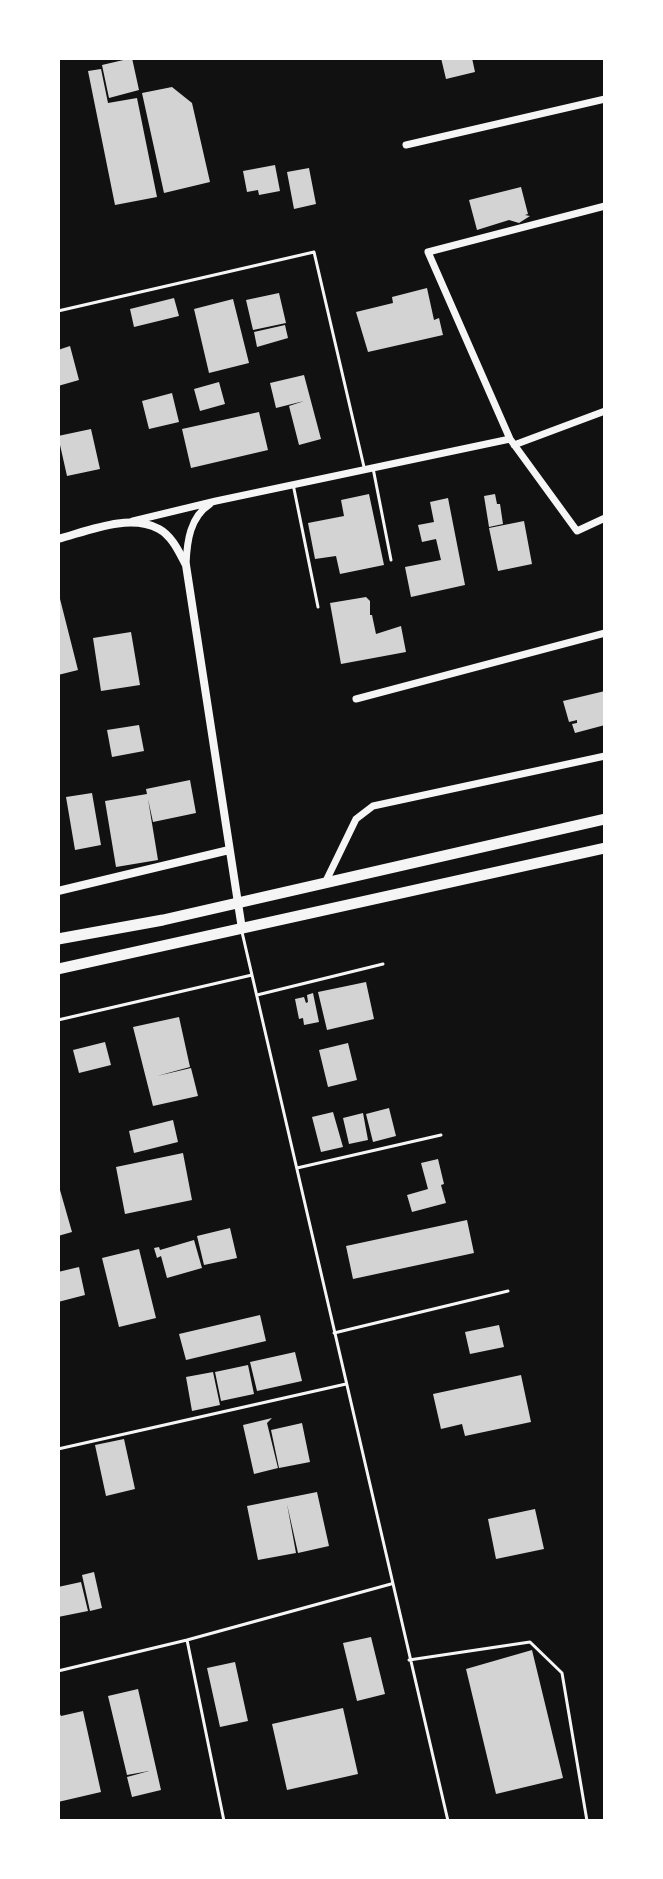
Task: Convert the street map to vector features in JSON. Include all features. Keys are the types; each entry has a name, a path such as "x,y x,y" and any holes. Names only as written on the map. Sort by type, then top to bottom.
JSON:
{"highway":[{"path":"58,939 236,903 605,819"},
{"path":"58,969 605,848"}],"street":[{"path":"406,145 605,99"},
{"path":"605,206 428,252 512,442 577,531 605,518"},
{"path":"58,539 293,484 512,442 605,411"},
{"path":"216,501 206,506 196,519 187,541 186,565 242,929"},
{"path":"121,523 142,523 161,529 175,544 186,565"},
{"path":"356,699 605,633"},
{"path":"325,883 356,819 373,806 605,756"},
{"path":"58,891 229,850"}],"lane":[{"path":"58,311 314,252 391,560"},
{"path":"293,484 318,607"},
{"path":"242,929 448,1821"},
{"path":"257,995 383,964"},
{"path":"58,1020 252,975"},
{"path":"297,1168 441,1135"},
{"path":"334,1333 508,1291"},
{"path":"58,1449 346,1384"},
{"path":"58,1671 187,1640 391,1584"},
{"path":"187,1640 224,1821"},
{"path":"409,1660 530,1642 562,1673 587,1821"}],"building":[{"path":"132,58 139,90 109,98 102,65"},
{"path":"441,58 472,58 475,72 446,79"},
{"path":"101,69 108,103 137,98 157,197 115,205 88,71"},
{"path":"172,87 192,103 210,182 164,193 142,93"},
{"path":"275,165 280,191 259,195 258,190 247,192 243,171"},
{"path":"309,168 316,204 294,209 287,172"},
{"path":"521,187 528,214 525,215 530,216 519,223 509,220 477,230 469,200"},
{"path":"427,288 434,320 439,318 443,335 368,352 356,312 393,303 392,297"},
{"path":"279,293 286,323 253,330 246,300"},
{"path":"174,298 179,316 134,327 130,309"},
{"path":"233,299 249,363 209,373 194,309"},
{"path":"285,325 288,338 257,347 254,332"},
{"path":"70,346 79,380 58,386 58,350"},
{"path":"304,375 321,439 299,445 289,406 304,401 276,408 270,383"},
{"path":"219,382 225,404 200,411 194,389"},
{"path":"172,393 179,422 149,429 142,401"},
{"path":"259,412 268,450 191,468 182,429"},
{"path":"91,429 100,469 67,476 58,436"},
{"path":"369,494 384,565 340,574 336,556 315,559 308,523 344,516 341,500"},
{"path":"495,494 503,524 489,527 484,496"},
{"path":"448,498 465,585 411,597 405,567 441,560 436,539 422,542 418,525 434,522 430,502"},
{"path":"524,521 532,564 498,571 489,528"},
{"path":"58,591 78,670 58,675"},
{"path":"366,597 370,601 370,615 376,634 401,626 406,652 341,664 330,603"},
{"path":"131,632 140,685 101,691 93,638"},
{"path":"605,691 605,725 575,733 572,724 577,720 569,722 563,701"},
{"path":"139,725 144,751 112,757 107,730"},
{"path":"190,780 196,813 153,822 148,799 158,860 116,867 105,801 147,794 146,789"},
{"path":"92,793 101,845 75,850 66,797"},
{"path":"366,982 374,1019 327,1030 318,992"},
{"path":"313,993 319,1022 304,1025 303,1018 299,1019 295,999 304,997 306,1003 307,995"},
{"path":"179,1017 190,1067 157,1076 191,1068 198,1096 153,1106 133,1027"},
{"path":"105,1042 111,1065 79,1073 73,1050"},
{"path":"348,1043 357,1080 328,1087 319,1050"},
{"path":"389,1108 396,1136 373,1142 366,1114"},
{"path":"333,1112 343,1147 321,1152 312,1117"},
{"path":"363,1113 368,1140 349,1144 343,1118"},
{"path":"173,1120 178,1142 134,1153 129,1131"},
{"path":"183,1153 192,1200 125,1214 116,1167"},
{"path":"438,1159 446,1203 412,1212 407,1195 428,1189 421,1163"},
{"path":"58,1183 72,1232 58,1236"},
{"path":"467,1220 474,1253 353,1279 346,1246"},
{"path":"230,1228 237,1258 204,1265 197,1236"},
{"path":"194,1240 202,1268 167,1278 161,1256 157,1258 154,1248 159,1247 160,1250"},
{"path":"139,1249 156,1318 119,1327 102,1258"},
{"path":"79,1267 85,1295 58,1302 58,1272"},
{"path":"260,1315 266,1341 186,1360 179,1334"},
{"path":"499,1325 504,1347 470,1354 465,1332"},
{"path":"295,1352 302,1381 257,1391 250,1362"},
{"path":"248,1365 254,1394 221,1401 215,1372"},
{"path":"213,1372 220,1405 192,1411 186,1377"},
{"path":"521,1375 531,1422 465,1436 462,1424 441,1429 433,1394"},
{"path":"272,1418 267,1423 278,1468 254,1474 243,1425"},
{"path":"302,1423 310,1462 279,1468 271,1430"},
{"path":"124,1439 135,1489 106,1496 95,1445"},
{"path":"317,1492 329,1546 298,1553 287,1504 296,1553 258,1560 247,1506"},
{"path":"535,1509 544,1549 496,1559 488,1519"},
{"path":"94,1572 102,1608 90,1611 82,1575"},
{"path":"81,1582 88,1611 58,1617 58,1587"},
{"path":"371,1637 385,1694 357,1701 343,1643"},
{"path":"532,1650 563,1778 496,1794 466,1669"},
{"path":"235,1662 248,1721 220,1727 207,1668"},
{"path":"138,1689 161,1790 132,1797 127,1777 149,1771 127,1775 108,1696"},
{"path":"343,1708 358,1774 287,1790 272,1724"},
{"path":"58,1710 61,1716 83,1711 101,1792 58,1802"}]}
